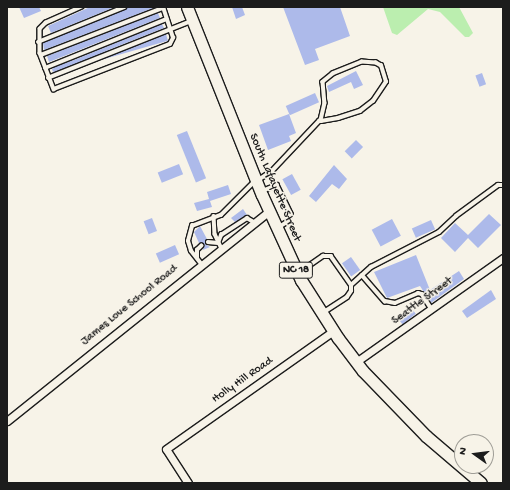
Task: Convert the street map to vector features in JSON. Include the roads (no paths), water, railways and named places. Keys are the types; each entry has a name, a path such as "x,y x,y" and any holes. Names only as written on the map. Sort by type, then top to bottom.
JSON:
{"main road":[{"name":"South Lafayette Street","path":"187,7 269,212 298,274 333,331 356,362 426,436 481,483"}],"street":[{"name":"James Love School Road","path":"7,421 199,261 269,212"},
{"name":"Seattle Street","path":"356,362 503,258"},
{"name":"Holly Hill Road","path":"188,483 166,449 333,331"}],"lane":[{"path":"41,55 163,7 173,38 170,44 59,89 54,89 48,78 41,55 38,42 40,29 43,24 82,7"},
{"path":"38,42 124,7"},
{"path":"45,68 167,19"},
{"path":"48,78 192,21"},
{"path":"199,261 191,251 189,232 198,223 214,216 221,215 258,184 272,171 297,142 321,121 360,111 373,101 386,82 381,66 376,63 362,62 333,74 323,82 325,103 321,121"},
{"path":"258,184 277,185 291,214 288,222 277,229"},
{"path":"351,285 371,267 439,232 456,216 498,185 503,185"},
{"path":"208,242 220,245 214,216"},
{"path":"199,261 197,250 201,246"},
{"path":"298,274 328,255 331,256 351,285 351,291 347,296 322,313"},
{"path":"362,274 385,300 395,303 418,293 422,294 432,309"}]}
